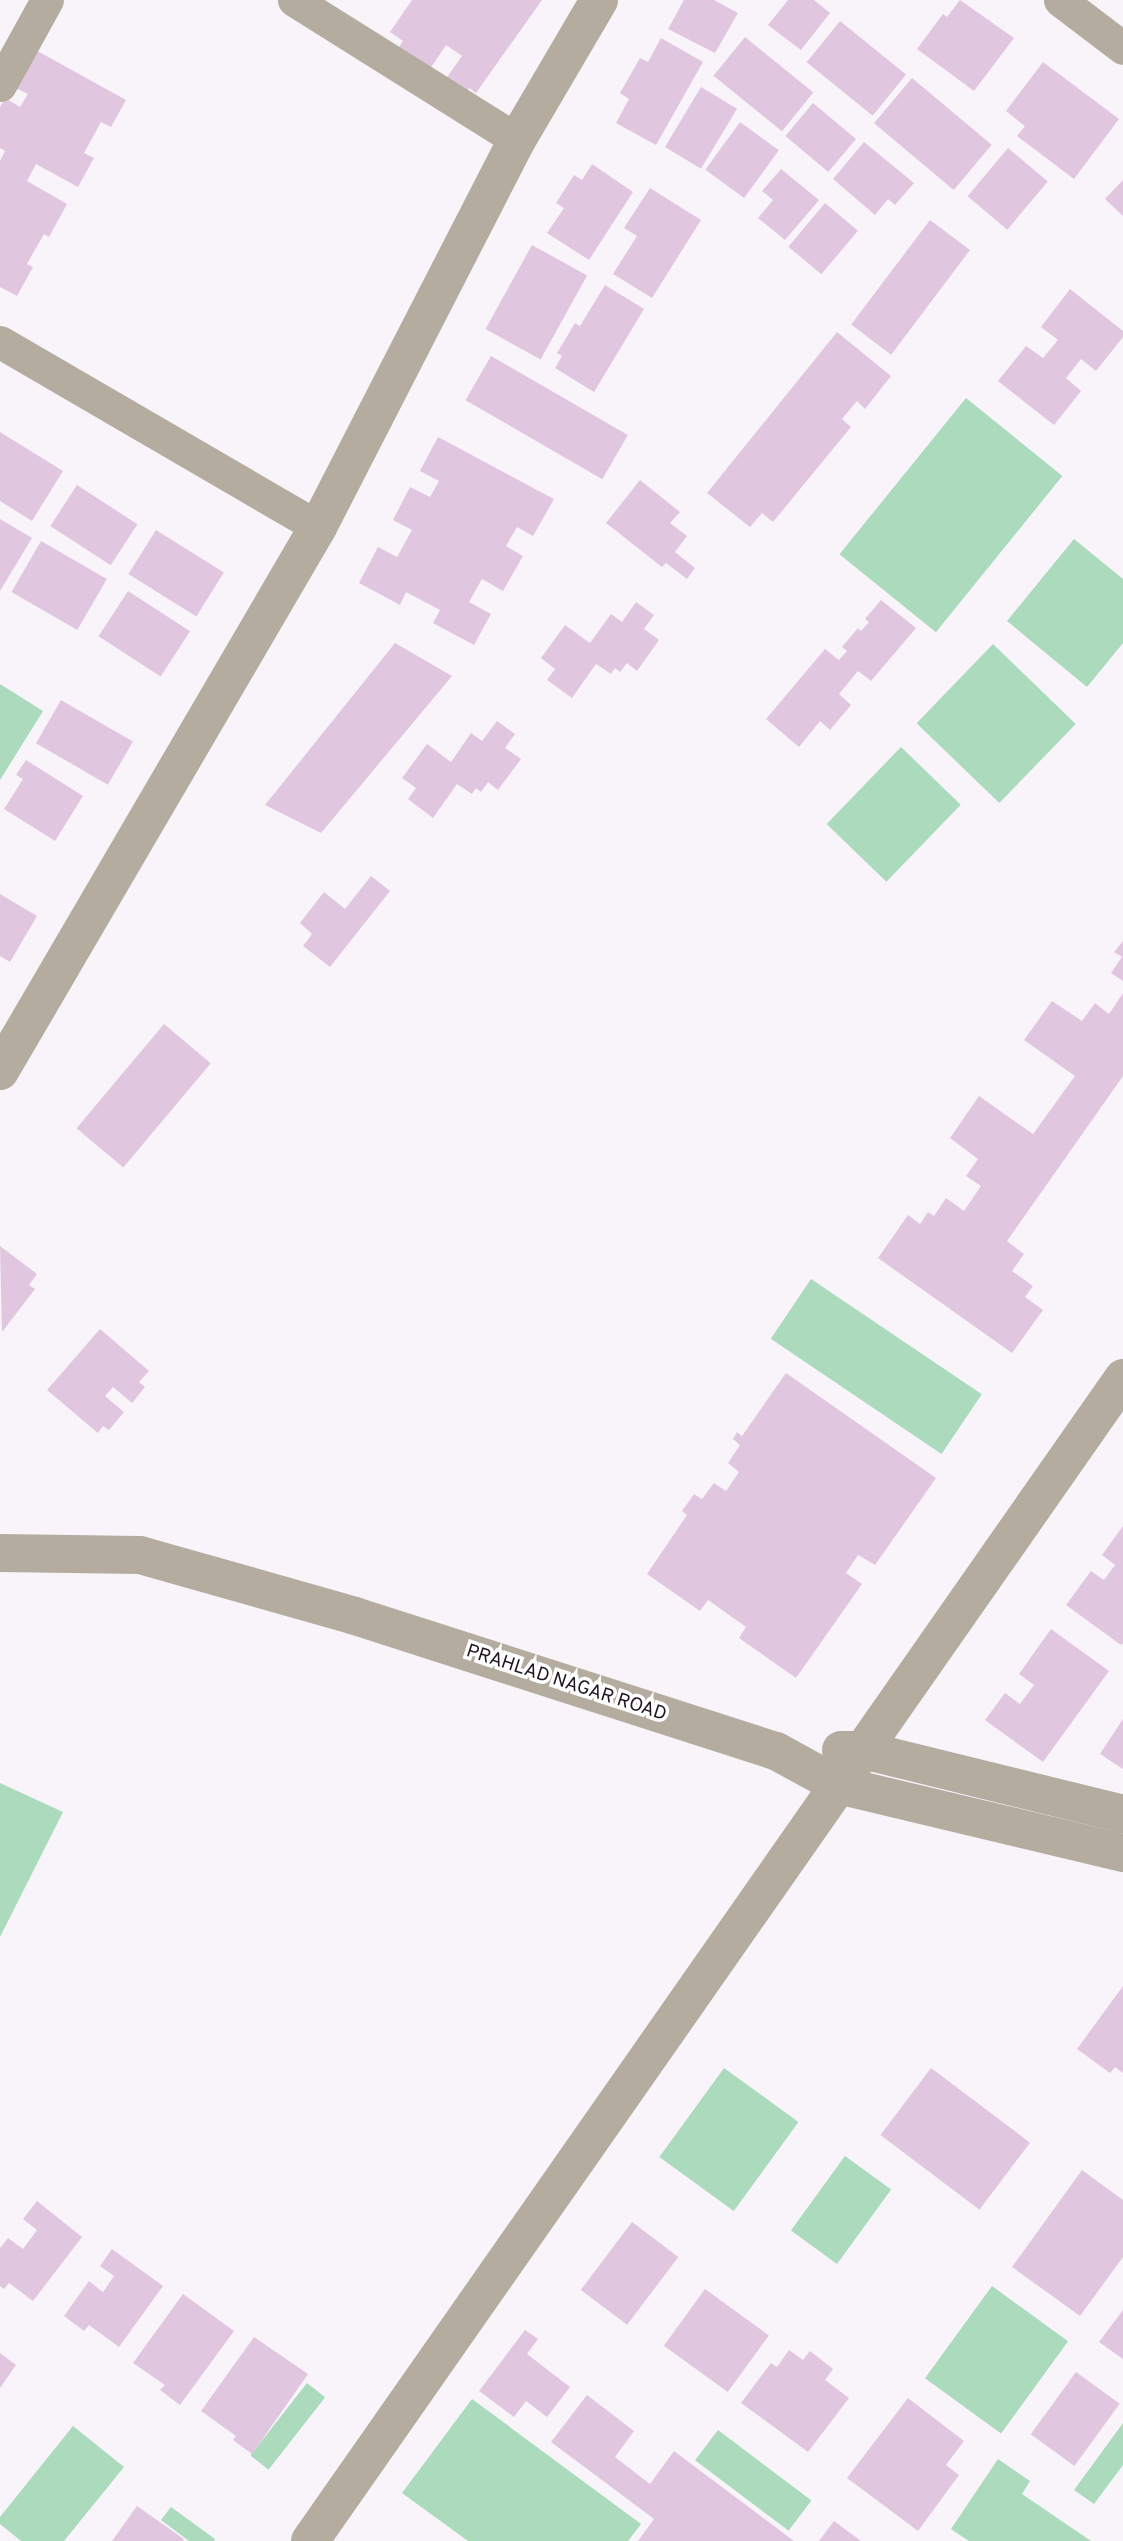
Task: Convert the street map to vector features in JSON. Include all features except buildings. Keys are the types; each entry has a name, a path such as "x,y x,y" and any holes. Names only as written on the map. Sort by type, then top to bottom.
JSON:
{"street":[{"path":"0,85 47,0"},
{"path":"294,0 517,140"},
{"path":"0,1071 318,527 517,140 599,0"},
{"path":"1060,0 1123,48"},
{"path":"0,342 318,527"},
{"path":"310,2541 1123,1378"},
{"name":"PRAHLAD NAGAR ROAD","path":"0,1553 140,1555 355,1616 776,1751 838,1785 1123,1853"},
{"path":"776,1751 863,1750 1123,1814"}],"green space":[{"path":"966,398 1062,476 936,632 840,554"},
{"path":"1074,539 1123,579 1123,643 1087,687 1007,621"},
{"path":"993,644 1076,724 999,803 917,723"},
{"path":"0,684 43,711 0,780"},
{"path":"901,747 961,805 886,882 827,824"},
{"path":"811,1279 982,1394 942,1454 771,1339"},
{"path":"0,1783 63,1812 0,1937"},
{"path":"724,2068 798,2122 734,2211 659,2157"},
{"path":"845,2156 891,2190 837,2264 791,2230"},
{"path":"992,2286 1068,2341 1001,2433 925,2378"},
{"path":"307,2383 325,2397 268,2470 250,2455"},
{"path":"472,2399 641,2524 628,2541 468,2541 402,2493"},
{"path":"1123,2423 1123,2465 1094,2504 1074,2490"},
{"path":"73,2426 124,2467 64,2541 21,2541 0,2524 0,2517"},
{"path":"718,2430 811,2500 789,2531 695,2460"},
{"path":"998,2459 1030,2481 1022,2494 1091,2541 969,2541 951,2529"},
{"path":"171,2507 215,2539 214,2541 189,2541 161,2520"}]}
